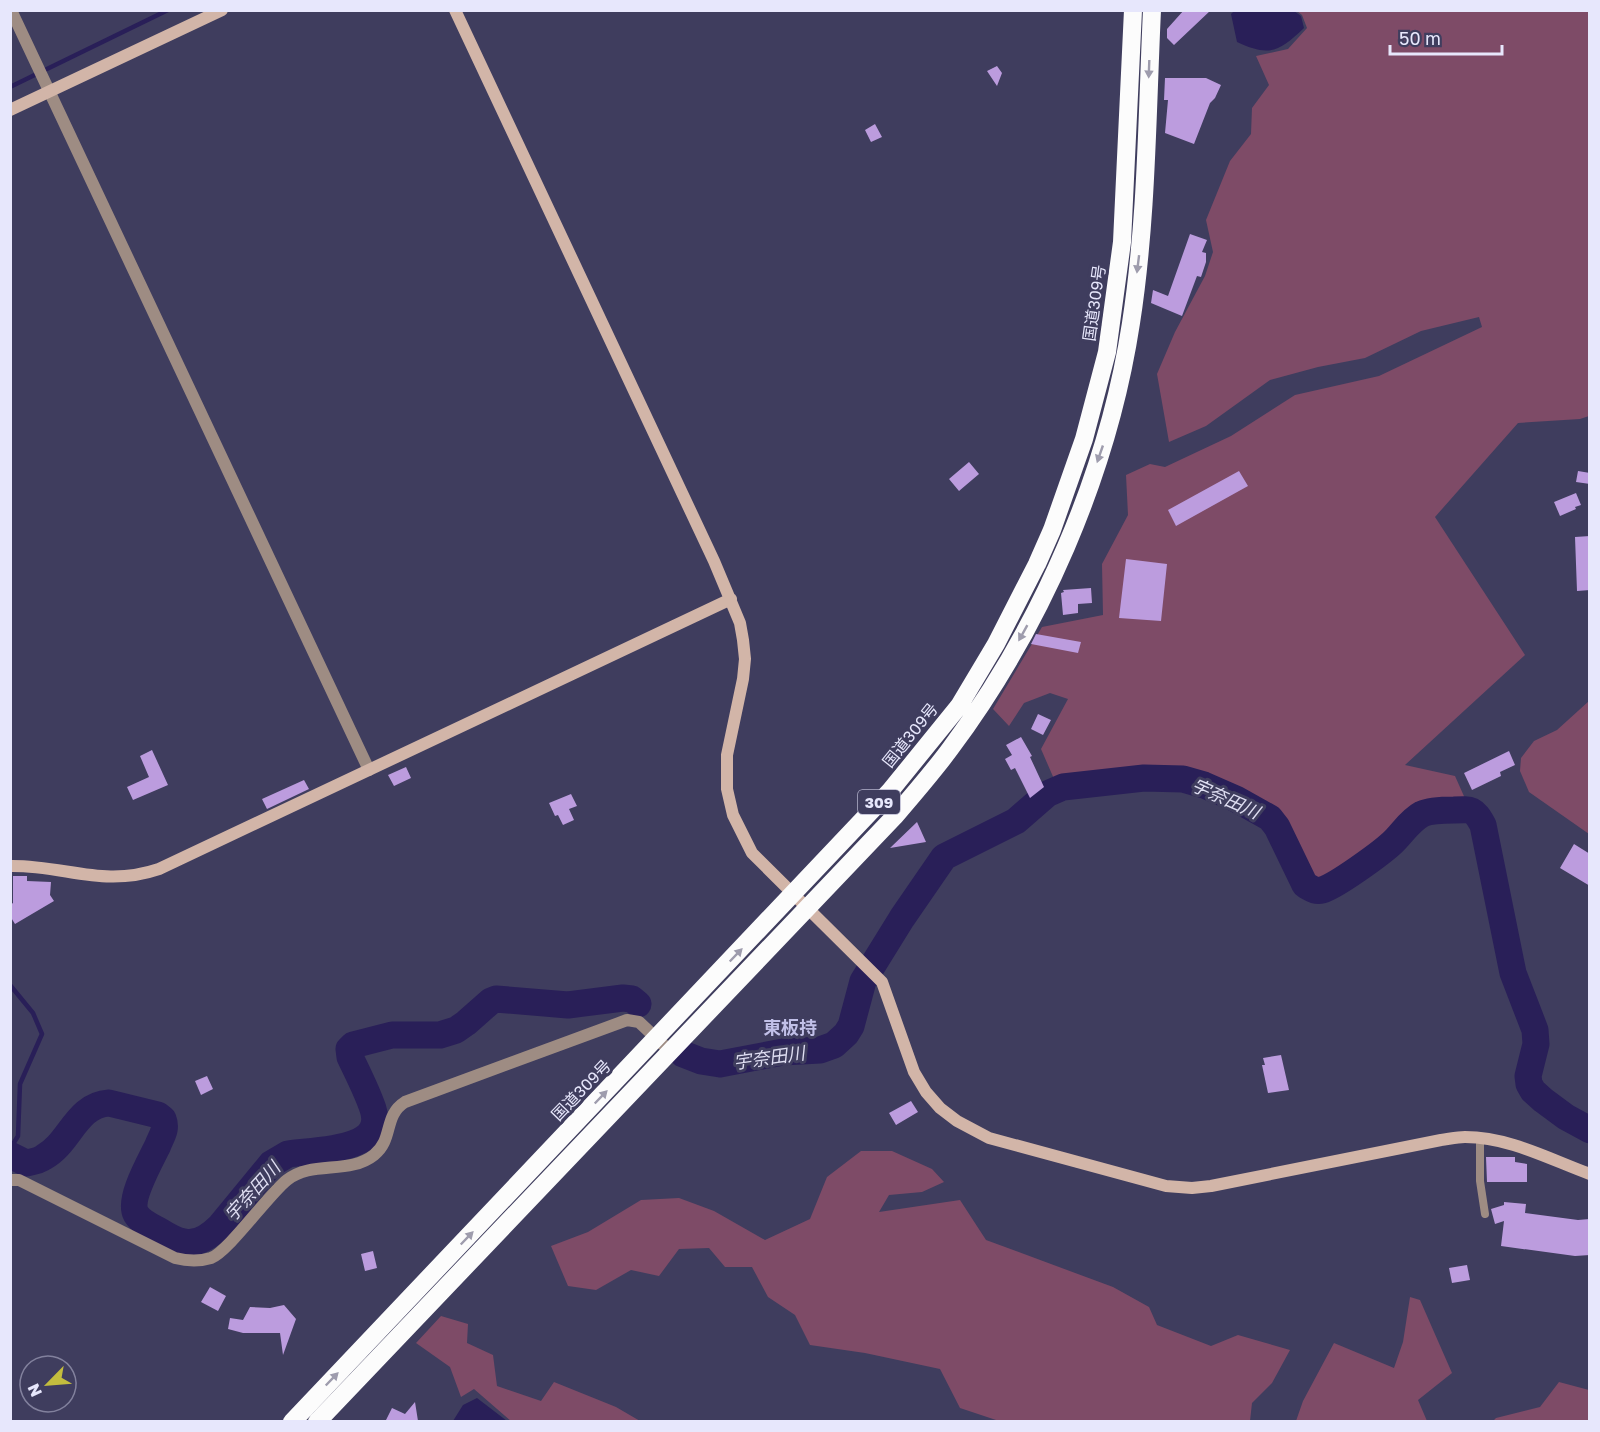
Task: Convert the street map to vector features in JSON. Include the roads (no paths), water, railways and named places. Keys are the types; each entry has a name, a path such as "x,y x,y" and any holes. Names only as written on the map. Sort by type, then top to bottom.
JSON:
{"highway":[{"name":"国道309号","path":"292,1422 890,791 958,706 996,644 1052,530 1084,439 1107,352 1122,242 1132,10"},
{"name":"309","path":"317,1422 895,816 950,749 1016,647 1038,607 1086,495 1107,431 1121,377 1131,323 1143,218 1152,10"}],"street":[{"path":"11,10 369,770"},
{"path":"10,110 222,10"},
{"path":"455,10 731,599 740,623 745,659 727,754 729,803 738,829 752,853 882,982 914,1072 926,1092 940,1108 957,1121 990,1138 1166,1186 1192,1188 1211,1186 1465,1137 1521,1147 1590,1174"},
{"path":"10,866 105,877 123,877 152,871 731,599"},
{"path":"10,1180 19,1180 175,1258 194,1262 217,1254 292,1176 315,1169 358,1163 373,1156 383,1144 394,1110 405,1102 627,1020 634,1019 639,1022 671,1052"}],"lane":[{"path":"1480,1139 1480,1182 1485,1214"}],"waterway":[{"path":"10,87 168,10"},
{"name":"宇奈田川","path":"683,1054 701,1061 720,1064 783,1052 820,1050 834,1045 851,1026 863,981 902,918 944,857 1016,821 1047,794 1063,787 1144,778 1183,779 1204,785 1236,799 1270,818 1277,827 1305,885 1317,890 1337,883 1368,862 1422,814 1438,810 1469,810 1475,813 1483,825 1513,973 1535,1030 1536,1044 1528,1076 1529,1084 1543,1100 1566,1117 1590,1130"},
{"path":"10,985 33,1013 42,1034 20,1084 18,1136 10,1149"},
{"name":"宇奈田川","path":"10,1155 26,1163 42,1158 53,1151 81,1117 98,1105 109,1103 158,1115 163,1119 164,1129 135,1199 136,1214 146,1224 171,1238 189,1243 199,1241 220,1226 271,1164 288,1154 346,1146 369,1134 374,1123 373,1109 350,1057 349,1049 353,1045 392,1035 440,1035 456,1030 496,999 568,1005 623,998 632,999 638,1004"}],"district":[{"name":"東板持","path":"790,1027"}]}
